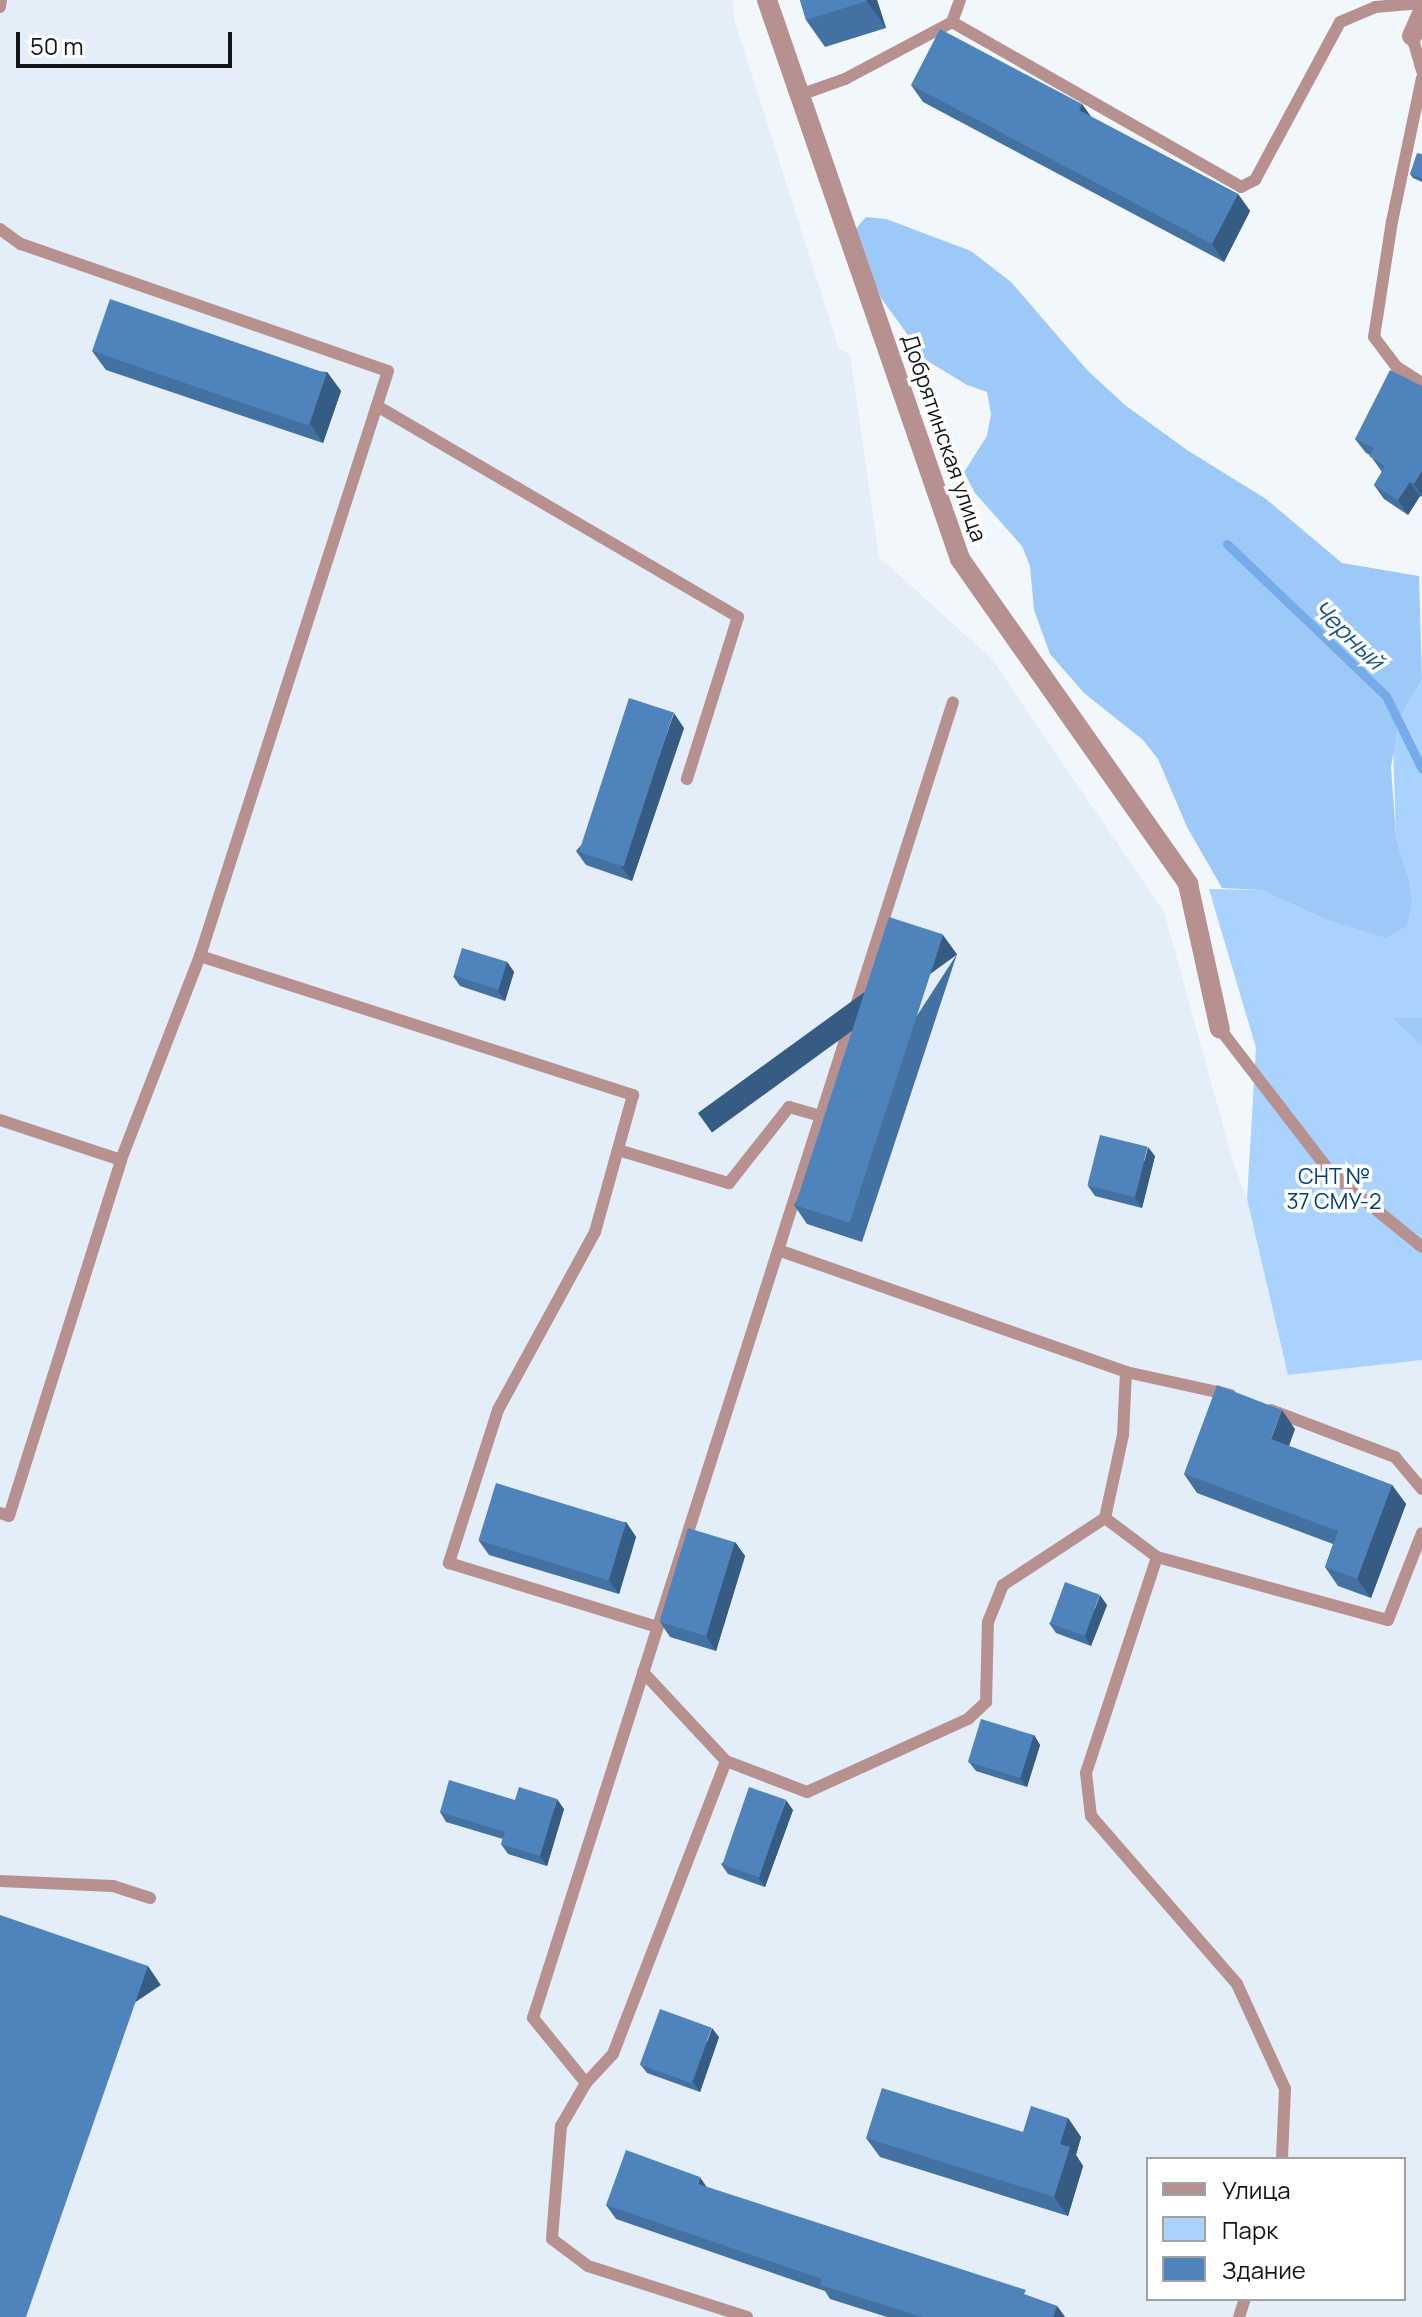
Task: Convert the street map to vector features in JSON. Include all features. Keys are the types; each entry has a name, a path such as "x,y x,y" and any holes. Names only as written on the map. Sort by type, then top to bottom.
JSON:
{"street":[{"name":"Добрятинская улица","path":"767,0 960,559 1188,884 1220,1029"},
{"path":"1412,36 1422,14"}],"lane":[{"path":"0,7 1,0"},
{"path":"800,95 845,79 952,22 960,0"},
{"path":"952,22 1241,187 1255,180 1340,22 1375,7 1422,3"},
{"path":"1412,36 1422,71"},
{"path":"1422,78 1392,221 1374,337 1397,367 1422,383"},
{"path":"0,229 21,244 388,371 200,956 121,1160 9,1516 0,1513"},
{"path":"377,406 738,617 687,779"},
{"path":"586,2083 533,2018 953,702"},
{"path":"200,956 633,1095 595,1232 498,1410 449,1563 657,1627"},
{"path":"1220,1029 1331,1173 1422,1247"},
{"path":"618,1150 729,1183 789,1107 820,1116"},
{"path":"0,1120 121,1160"},
{"path":"778,1250 1126,1372 1217,1389 1247,1401"},
{"path":"643,1672 726,1761 807,1792 968,1719 986,1702 988,1622 1003,1585 1105,1518 1123,1435 1126,1372"},
{"path":"1262,1406 1395,1457 1422,1489"},
{"path":"1105,1518 1157,1557 1388,1620 1422,1533"},
{"path":"1157,1557 1086,1773 1091,1816 1237,1984 1285,2089 1282,2157"},
{"path":"726,1761 613,2054 586,2083 561,2126 552,2239 588,2266 747,2317"},
{"path":"0,1881 113,1886 150,1898"}],"shaded area":[{"path":"0,0 733,0 734,19 839,349 850,354 879,557 991,658 1164,912 1234,1165 1247,1199 1288,1375 1422,1360 1422,2317 0,2317"},
{"path":"866,217 886,219 971,251 1011,282 1087,370 1125,405 1187,450 1266,499 1342,563 1419,576 1422,680 1399,719 1391,767 1396,838 1409,880 1412,903 1407,925 1386,938 1322,918 1261,890 1222,888 1187,827 1158,759 1143,740 1084,693 1050,654 1034,610 1030,566 1022,546 975,493 964,472 987,436 991,414 987,392 967,385 926,360 881,298 852,233"},
{"path":"1392,1018 1422,1018 1422,1047"}],"green space":[{"name":"СНТ № 37 СМУ-2","path":"1422,680 1422,1018 1393,1019 1422,1047 1422,1360 1288,1375 1247,1199 1256,1048 1209,889 1261,890 1322,918 1409,880 1396,838 1393,744 1399,719"}],"building":[{"path":"800,0 866,0 867,1 806,20"},
{"path":"940,29 1082,104 1079,110 1238,194 1212,244 911,85"},
{"path":"1417,153 1422,154 1422,178 1410,174"},
{"path":"110,299 327,374 309,426 92,351"},
{"path":"1390,370 1422,386 1422,471 1398,500 1374,485 1385,466 1369,456 1374,448 1355,439"},
{"path":"629,698 674,713 624,867 579,852"},
{"path":"889,917 943,935 850,1223 795,1205"},
{"path":"462,948 507,962 498,989 454,976"},
{"path":"1100,1135 1148,1147 1135,1197 1087,1185"},
{"path":"1217,1385 1282,1410 1271,1439 1392,1485 1357,1579 1325,1567 1338,1531 1184,1474"},
{"path":"496,1483 626,1523 609,1580 478,1540"},
{"path":"688,1528 735,1542 706,1636 659,1622"},
{"path":"1065,1582 1100,1595 1085,1636 1050,1623"},
{"path":"981,1719 1034,1735 1020,1778 968,1762"},
{"path":"449,1780 515,1800 519,1787 557,1799 540,1856 501,1844 505,1832 440,1812"},
{"path":"749,1787 786,1800 759,1877 722,1865"},
{"path":"0,1915 148,1966 26,2317 0,2317"},
{"path":"660,2009 712,2028 692,2083 640,2064"},
{"path":"882,2088 1023,2132 1031,2106 1068,2118 1060,2144 1070,2147 1054,2197 866,2138"},
{"path":"626,2150 700,2177 698,2184 1026,2290 1024,2294 1057,2306 1053,2317 923,2317 820,2285 822,2279 606,2205"}],"waterway":[{"name":"Черный","path":"1227,544 1386,696 1422,769"}]}
